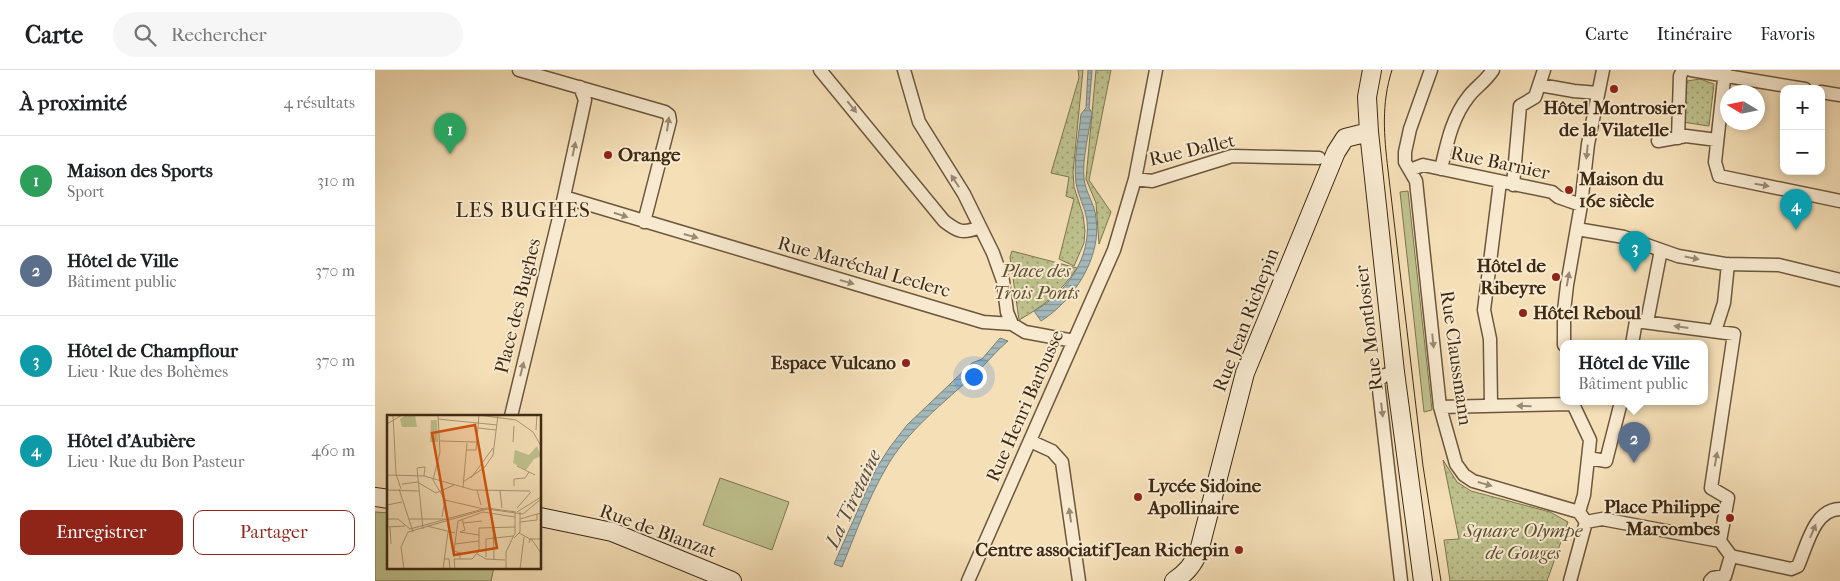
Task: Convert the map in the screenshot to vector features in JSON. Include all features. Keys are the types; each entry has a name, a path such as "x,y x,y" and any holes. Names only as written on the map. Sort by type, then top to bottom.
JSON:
{"street":[{"path":"519,70 655,109 669,115 670,121 644,222"},
{"path":"820,70 944,221 957,231 963,233 979,225"},
{"path":"905,70 919,122 964,194 1003,281 1007,312 1012,324"},
{"name":"Rue Henri Barbusse","path":"968,581 1114,250 1135,179 1155,70"},
{"name":"Rue Montlosier","path":"1372,70 1367,97 1369,132 1395,372 1423,581"},
{"name":"Rue Claussmann","path":"1431,70 1410,129 1405,162 1416,181 1440,407 1456,464 1464,475 1473,481 1521,494 1583,517"},
{"path":"1441,169 1450,131 1458,112 1470,94 1476,91 1493,70"},
{"path":"1513,185 1520,106 1535,97 1544,70"},
{"path":"1564,340 1564,311 1581,205 1588,144 1603,70"},
{"path":"1678,138 1683,70"},
{"path":"1691,70 1767,76 1793,85"},
{"path":"1725,72 1715,162 1716,173 1723,178 1840,201"},
{"path":"1540,85 1598,93"},
{"name":"Place des Bughes","path":"511,415 564,197 585,100 580,88"},
{"path":"1825,93 1840,96"},
{"name":"Rue Jean Richepin","path":"1182,579 1193,564 1199,551 1240,391 1266,318 1339,145 1350,135 1369,132"},
{"path":"1658,140 1686,136 1717,140"},
{"name":"Rue Dallet","path":"1135,179 1152,181 1232,156 1319,158"},
{"name":"Rue Barnier","path":"1410,170 1423,165 1552,192 1558,197 1581,205"},
{"path":"1491,405 1490,339 1483,310 1499,182"},
{"name":"Rue Maréchal Leclerc","path":"564,197 983,322 1012,324 1025,332 1074,341"},
{"path":"1577,229 1624,236 1678,256 1728,264 1779,265 1840,280"},
{"path":"1647,322 1661,250"},
{"path":"1715,331 1725,303 1728,264"},
{"path":"1633,340 1636,321 1734,334 1711,488 1729,498 1720,541"},
{"path":"1395,372 1385,375 1378,381 1401,581"},
{"path":"1440,407 1491,405 1527,407 1560,404"},
{"path":"1569,581 1583,517 1590,440 1573,405"},
{"path":"1588,458 1606,461 1620,405"},
{"path":"1030,441 1051,451 1062,462 1079,581"},
{"path":"1583,517 1720,541 1731,556 1791,569 1798,566 1819,518 1831,509 1840,509"},
{"name":"Rue de Blanzat","path":"541,517 612,532 732,581"},
{"path":"1710,581 1717,576 1725,576 1731,556"}],"green space":[{"path":"1078,70 1083,70 1073,172 1074,187 1083,215 1085,231 1084,243 1074,266 1059,259 1074,199 1066,196 1069,177 1051,173 1079,78"},
{"path":"1096,70 1111,70 1089,180 1111,212 1099,244 1096,203 1086,179"},
{"path":"1700,79 1714,84 1709,126 1682,122 1687,81"},
{"path":"1408,191 1432,410 1424,412 1400,192"},
{"name":"Place des Trois Ponts","path":"1012,251 1077,268 1051,298 1019,320 1010,257"},
{"name":"Square Olympe de Gouges","path":"1443,460 1457,482 1471,491 1550,512 1568,522 1547,581 1450,581 1444,540 1459,539"},
{"path":"720,478 789,502 772,550 703,525"},
{"path":"375,512 387,513 387,568 494,568 491,581 375,581"}],"shaded area":[{"path":"1088,70 1092,70 1089,108 1092,113 1084,171 1085,183 1094,208 1097,233 1090,263 1083,277 1064,302 1041,321 1034,311 1057,295 1066,284 1081,261 1085,248 1087,220 1077,188 1075,166 1081,114 1086,108"},
{"path":"1000,338 1008,341 926,418 894,456 873,494 842,567 834,564 877,467 890,447 907,425 972,363 982,359"}],"tram line":[{"path":"1392,70 1385,108 1387,157 1423,466 1441,581"}],"place":[{"name":"Hôtel Montrosier de la Vilatelle","path":"1614,89"},
{"name":"Maison des Sports","path":"450,154"},
{"name":"Orange","path":"608,155"},
{"name":"Maison du 16e siècle","path":"1569,190"},
{"name":"Hôtel d'Aubière","path":"1796,230"},
{"name":"Hôtel de Champflour","path":"1635,272"},
{"name":"Hôtel de Ribeyre","path":"1556,277"},
{"name":"Hôtel Reboul","path":"1523,313"},
{"name":"Espace Vulcano","path":"906,363"},
{"name":"Hôtel de Ville","path":"1634,463"},
{"name":"Lycée Sidoine Apollinaire","path":"1138,497"},
{"name":"Place Philippe Marcombes","path":"1730,518"},
{"name":"Centre associatif Jean Richepin","path":"1239,550"}],"district":[{"name":"LES BUGHES","path":"523,210"}],"water label":[{"name":"La Tiretaine","path":"853,499"}]}
